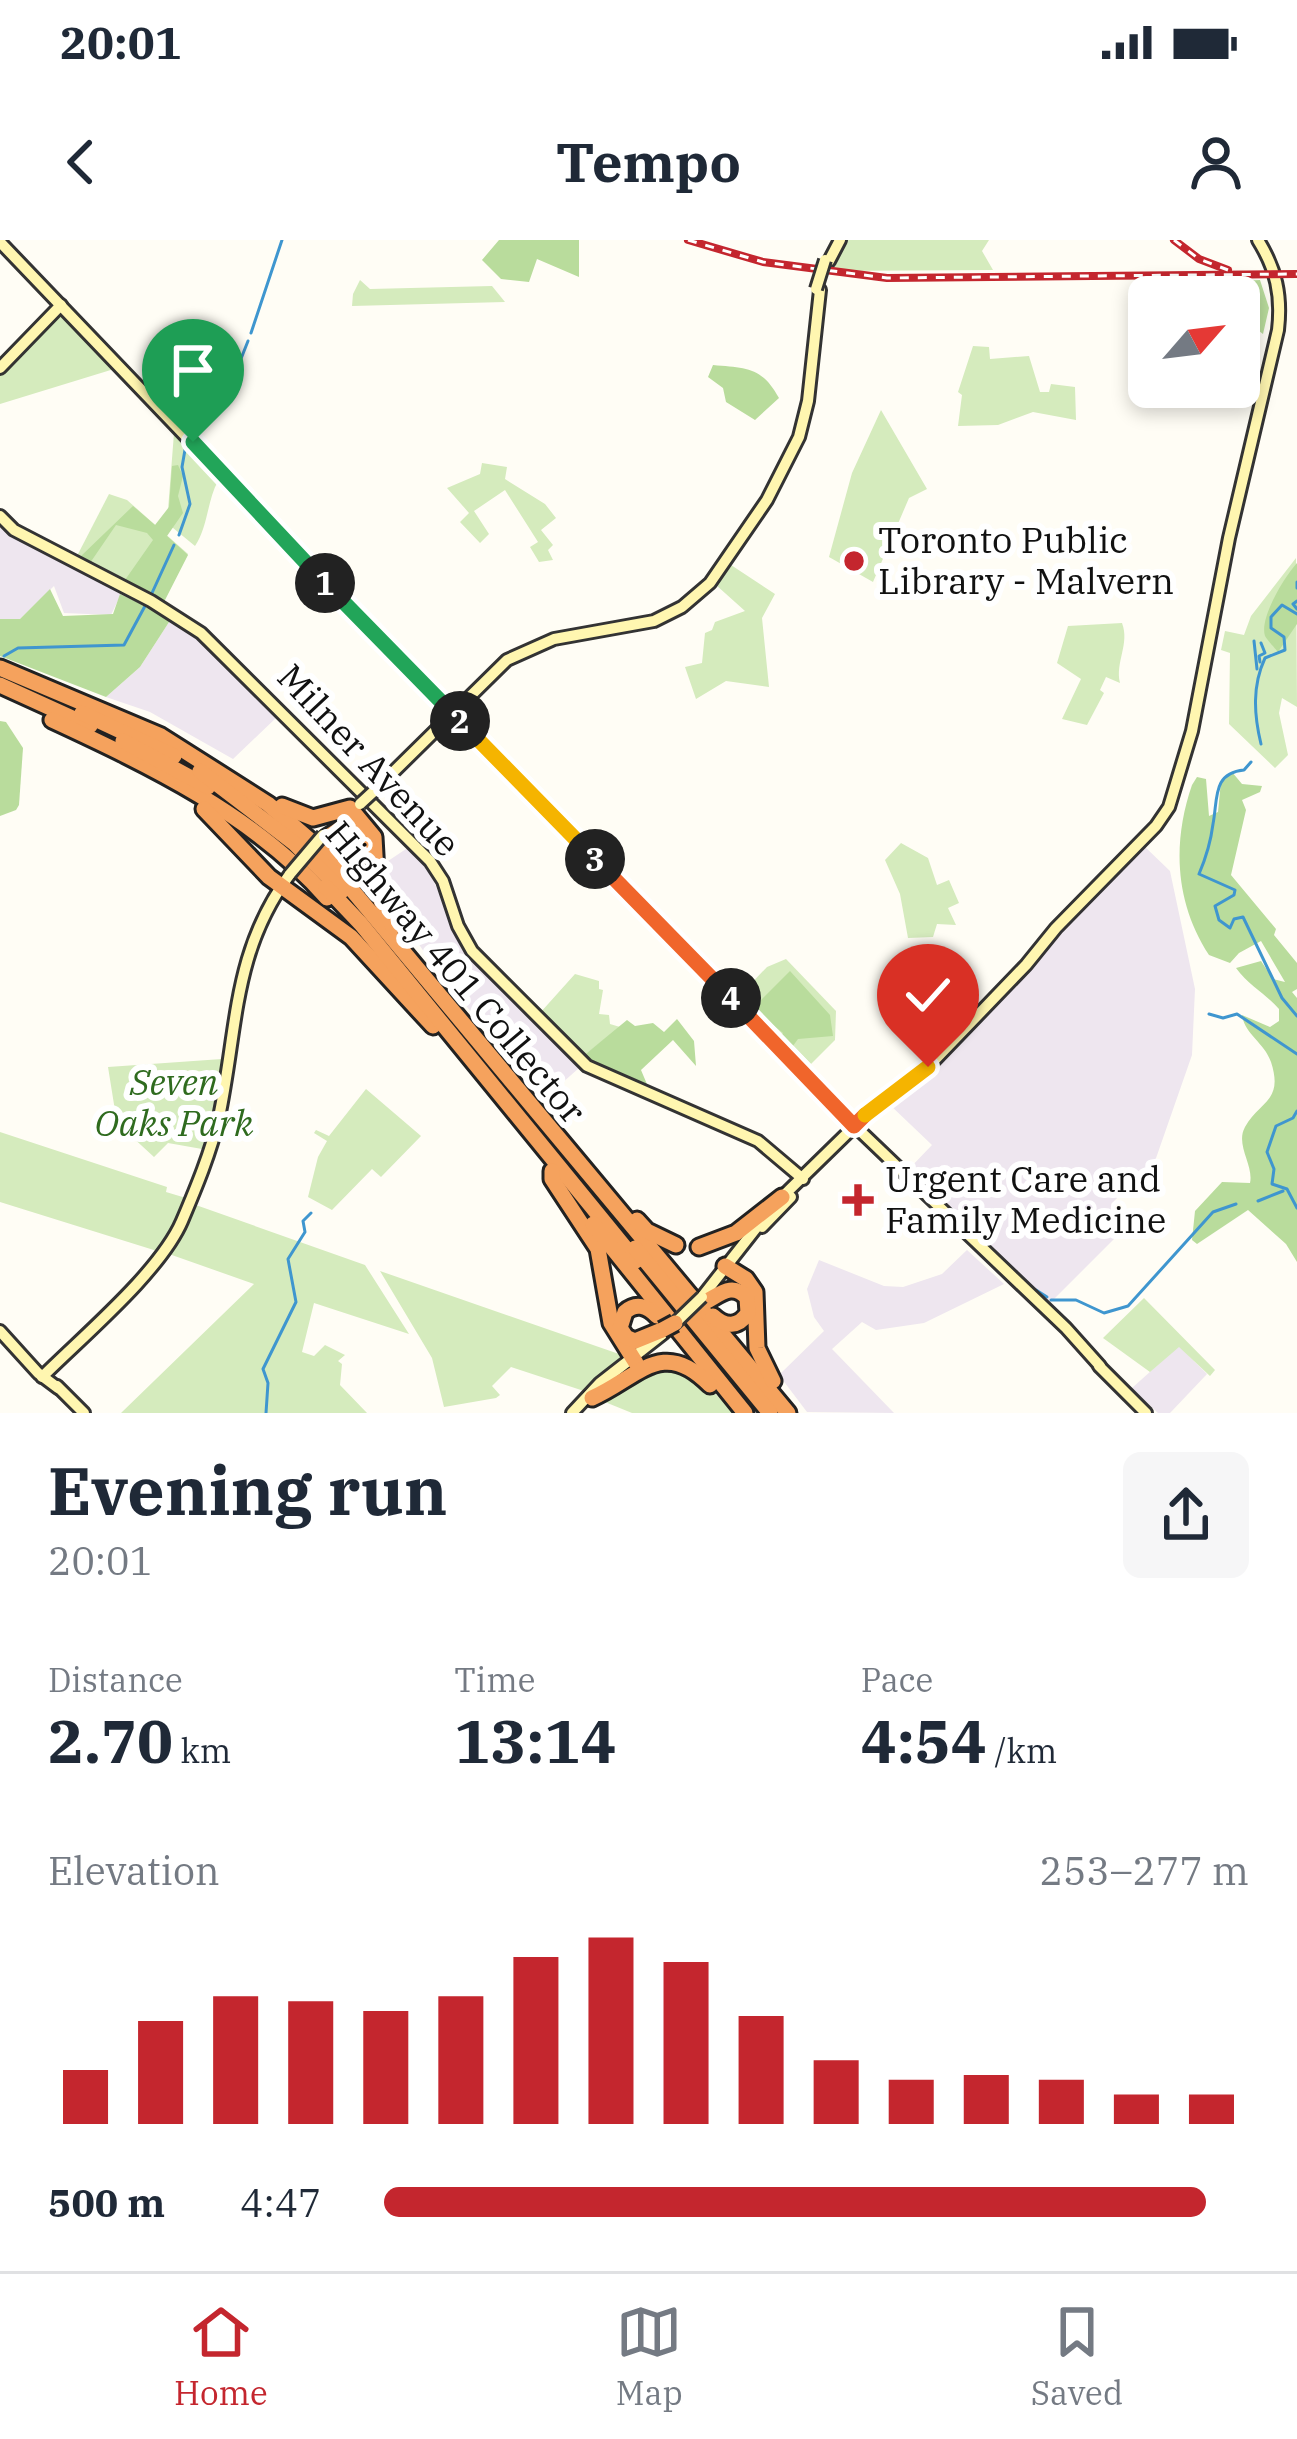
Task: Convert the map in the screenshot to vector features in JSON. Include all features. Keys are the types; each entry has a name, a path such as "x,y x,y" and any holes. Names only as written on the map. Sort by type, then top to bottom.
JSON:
{"highway":[{"name":"Highway 401 Collector","path":"0,668 161,736 289,821 345,881 539,1118 703,1302 792,1413"},
{"path":"0,682 213,789 295,855 361,924 757,1413"},
{"path":"0,682 120,729 202,772 274,817 345,881"},
{"name":"Highway 401 Collector","path":"0,696 154,771 211,803 282,854 331,903 552,1171 670,1332 757,1413"},
{"path":"59,712 210,796 257,829 282,854"},
{"path":"161,736 299,815 322,817 355,806 374,837 380,905 416,966"},
{"path":"154,771 222,825 256,865 288,881 351,937 433,1025"},
{"path":"202,772 262,816 334,882 757,1413"},
{"path":"242,780 338,858 354,862 366,854 365,833 354,825 324,837"},
{"path":"539,1118 646,1231 676,1245"},
{"path":"552,1171 552,1179 598,1249 610,1323 634,1362"},
{"path":"699,1247 736,1234 782,1197"},
{"path":"587,1216 757,1413"},
{"path":"728,1267 755,1292 760,1359 792,1413"},
{"path":"703,1302 757,1413"},
{"path":"580,1407 637,1371 667,1361 694,1371 757,1413"}],"main road":[{"path":"44,1376 152,1264 179,1227 218,1118 237,991 253,946 288,881 324,837 493,666 525,645 575,630 635,622 679,603 707,580 741,534 799,433 818,289 837,240"},
{"path":"728,1267 815,1167 932,1063 1162,819 1177,784 1280,311 1276,280 1261,240"},
{"path":"0,242 448,713 856,1128 1146,1413"},
{"path":"0,368 63,307"},
{"name":"Milner Avenue","path":"0,515 25,536 171,612 220,649 430,861 472,951 586,1066 737,1132 775,1154 802,1181"},
{"path":"580,1407 599,1384 634,1362 703,1302 782,1197 802,1181"},
{"path":"1059,1324 1100,1366"},
{"path":"0,1331 83,1413"}],"shaded area":[{"path":"0,523 122,592 111,615 64,613 54,586 20,619 0,619"},
{"path":"171,619 209,648 278,716 233,759 150,712 106,697 140,667"},
{"path":"1143,845 1170,871 1195,989 1192,1055 1155,1161 1111,1204 1130,1223 1049,1304 908,1170 932,1145 889,1104 930,1070"},
{"path":"409,847 425,862 465,951 579,1068 544,1099 437,971 395,909 388,861"},
{"path":"967,1250 1004,1284 924,1323 876,1330 862,1322 832,1349 894,1413 807,1412 779,1375 824,1331 814,1317 807,1289 819,1260 884,1286 903,1287 942,1274"},
{"path":"1179,1346 1207,1374 1170,1413 1158,1413 1132,1388"}],"green space":[{"path":"499,240 579,240 579,277 537,259 529,282 501,279 482,260"},
{"path":"845,240 989,240 982,251 993,270 828,271"},
{"path":"360,280 370,289 492,286 505,302 352,306"},
{"path":"1260,280 1269,308 1263,334 1260,332"},
{"path":"61,315 114,369 0,404 0,375"},
{"path":"973,346 989,347 990,359 1029,356 1040,392 1049,392 1051,384 1075,387 1076,420 1033,412 998,425 958,426 962,395 958,392"},
{"path":"713,365 752,371 779,398 755,420 726,402 723,388 708,377"},
{"path":"881,410 927,489 909,498 873,582 829,557 852,473"},
{"path":"174,433 218,481 195,546 167,523"},
{"path":"482,463 507,467 505,479 545,504 556,518 541,530 553,545 548,550 553,560 539,562 530,547 538,542 505,490 474,511 489,534 480,543 460,522 469,513 447,488 480,474"},
{"path":"178,465 183,476 178,496 183,513 167,536 188,555 164,602 125,580 153,540 147,533 116,525 90,563 80,557 133,506 155,525 169,507 172,466"},
{"path":"109,494 127,500 188,554 163,601 77,556"},
{"path":"1296,558 1297,707 1282,698 1279,713 1288,755 1275,768 1229,724 1230,653 1221,650 1225,631 1244,635 1251,616"},
{"path":"1297,563 1297,624 1278,652 1264,628 1269,608"},
{"path":"731,565 775,594 762,618 769,687 726,681 696,699 685,667 702,663 705,633 715,622 745,611 716,585"},
{"path":"50,589 63,616 113,614 120,594 171,619 140,667 106,697 0,656 0,619 20,619"},
{"path":"1122,623 1120,683 1106,677 1100,690 1104,693 1087,725 1062,719 1081,679 1057,663 1068,626"},
{"path":"0,721 6,722 23,748 19,805 0,816"},
{"path":"1232,772 1242,784 1262,786 1260,792 1242,800 1246,810 1231,875 1276,929 1274,935 1297,963 1297,989 1292,992 1297,998 1297,1262 1286,1244 1248,1210 1197,1244 1192,1240 1195,1211 1222,1182 1250,1183 1243,1134 1274,1085 1268,1055 1242,1015 1270,1027 1279,1021 1279,1009 1236,968 1261,961 1273,979 1285,982 1261,941 1230,963 1209,955 1183,894 1181,829 1192,785 1197,777 1206,779 1209,816 1218,812 1221,781"},
{"path":"901,843 928,858 937,885 949,880 959,903 948,908 956,925 937,924 933,937 908,938 900,894 885,860"},
{"path":"786,959 836,1011 835,1040 811,1064 742,993 767,967"},
{"path":"790,971 830,1015 833,1036 798,1039 790,1050 779,1039 783,1033 745,1002 759,1002"},
{"path":"575,974 599,981 603,990 599,1014 609,1015 610,1024 620,1027 582,1057 540,1013"},
{"path":"677,1019 694,1041 696,1066 673,1040 641,1070 649,1089 606,1073 582,1057 627,1020 635,1026 653,1023 664,1032"},
{"name":"Seven Oaks Park","path":"222,1059 202,1149 168,1143 154,1157 117,1123 108,1067"},
{"path":"366,1089 421,1136 381,1177 372,1169 332,1210 308,1197 327,1141 314,1133 329,1136"},
{"path":"0,1132 167,1187 166,1192 186,1198 173,1231 157,1251 0,1202"},
{"path":"193,1204 365,1265 409,1334 314,1303 302,1352 314,1356 325,1345 345,1355 338,1361 342,1364 340,1385 367,1413 121,1413 254,1284 169,1254"},
{"path":"380,1271 619,1354 627,1361 587,1392 511,1367 492,1386 500,1395 496,1398 444,1407 432,1358"},
{"path":"1144,1298 1215,1370 1210,1376 1179,1347 1150,1372 1103,1338"},
{"path":"674,1364 701,1379 734,1413 632,1413 600,1400 614,1386"}],"waterway":[{"path":"251,333 282,240"},
{"path":"190,435 231,384 248,341"},
{"path":"179,535 190,504 182,467 186,444"},
{"path":"152,593 174,545"},
{"path":"1297,582 1297,588"},
{"path":"1297,601 1293,604 1297,609"},
{"path":"1261,744 1258,679 1265,658 1285,650 1284,637 1271,628 1271,617 1282,605 1297,614"},
{"path":"4,656 18,648 124,645 145,606"},
{"path":"1254,641 1257,669"},
{"path":"1260,662 1259,656 1265,653 1261,643"},
{"path":"1251,762 1221,782 1199,874 1235,890 1215,906 1219,920 1230,928 1234,919 1243,917 1282,998 1297,1016"},
{"path":"1209,1014 1223,1018 1237,1014 1297,1054"},
{"path":"1297,1111 1276,1126 1267,1152 1274,1169 1272,1184 1287,1189 1297,1208"},
{"path":"1258,1201 1283,1191"},
{"path":"1051,1300 1076,1300 1104,1313 1128,1306 1213,1212 1236,1204"},
{"path":"266,1413 268,1383 263,1369 296,1302 288,1259 311,1213"},
{"path":"1036,1290 1047,1297"}],"railway":[{"path":"688,240 763,262 887,278 1297,274"},
{"path":"1174,240 1199,259 1228,270"}],"place":[{"name":"Toronto Public Library - Malvern","path":"854,561"},
{"name":"Urgent Care and Family Medicine","path":"858,1200"}],"route":[{"path":"193,442 392,655 854,1126 928,1067"}]}
